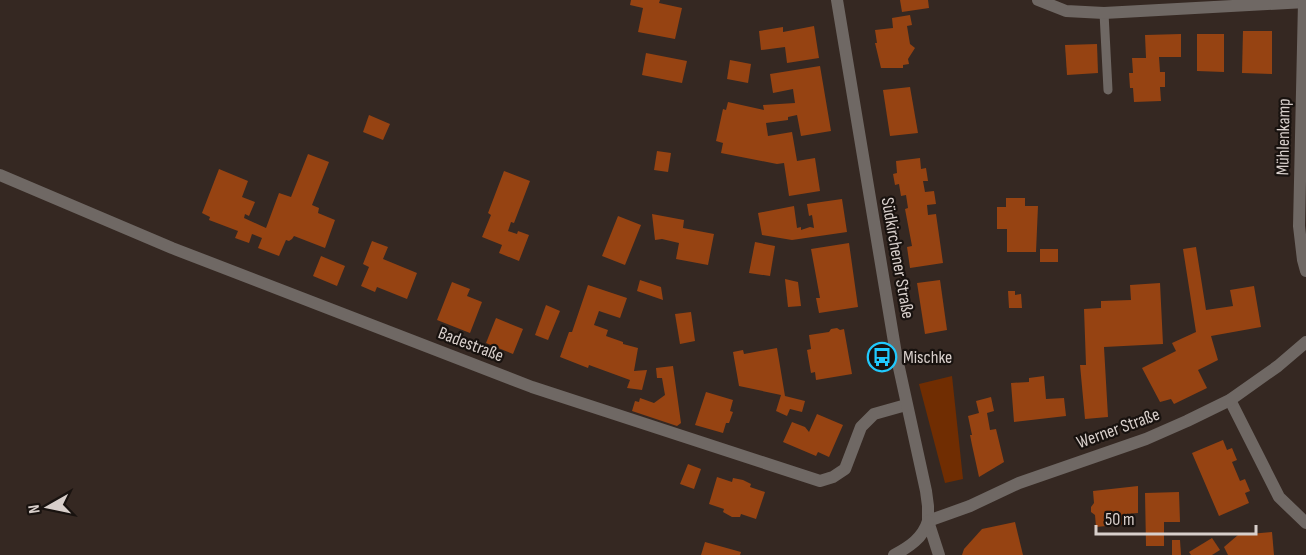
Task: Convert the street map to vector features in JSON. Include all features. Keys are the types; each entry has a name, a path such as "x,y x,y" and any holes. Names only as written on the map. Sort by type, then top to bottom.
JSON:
{"street":[{"name":"Südkirchener Straße","path":"837,0 906,405 927,498 928,521 939,555"},
{"name":"Mühlenkamp","path":"1038,0 1066,11 1104,13 1181,4 1305,2 1299,226 1302,260 1306,271"},
{"name":"Badestraße","path":"0,175 172,248 532,387 820,481 833,477 845,469 861,427 874,414 906,405"},
{"name":"Werner Straße","path":"928,521 970,506 1019,483 1146,438 1230,400 1278,366 1306,342"},
{"path":"1230,400 1279,497 1306,523"},
{"path":"894,555 921,536 928,521"}],"lane":[{"path":"1104,13 1108,90"}],"shaded area":[{"path":"952,376 963,479 945,483 919,384"}],"building":[{"path":"631,0 660,0 659,3 682,8 675,39 638,32 643,8 630,5"},
{"path":"900,0 928,0 929,8 902,12"},
{"path":"910,15 912,25 907,26 910,44 915,48 908,59 909,64 903,65 903,68 881,68 875,43 877,43 875,30 893,28 892,18"},
{"path":"814,26 819,58 787,63 785,47 761,50 759,31 783,27 783,32"},
{"path":"1243,31 1272,31 1272,74 1242,73"},
{"path":"1181,34 1181,57 1159,57 1160,72 1165,72 1165,87 1160,87 1161,101 1134,102 1129,73 1133,73 1132,58 1146,58 1145,35"},
{"path":"1197,34 1224,34 1224,72 1197,71"},
{"path":"1097,44 1098,73 1067,75 1065,45"},
{"path":"646,53 687,61 682,83 642,75"},
{"path":"730,60 751,64 748,83 727,79"},
{"path":"820,66 831,131 801,136 797,115 788,117 788,120 766,123 768,136 792,132 797,161 815,158 820,191 789,196 784,163 777,164 721,153 723,143 716,141 723,109 726,110 728,102 764,110 763,105 795,103 793,89 773,93 770,74"},
{"path":"910,87 918,133 890,136 883,90"},
{"path":"369,115 390,124 383,140 363,132"},
{"path":"657,151 671,153 668,172 654,170"},
{"path":"308,154 329,162 312,205 319,208 318,213 335,220 325,248 294,236 289,241 286,240 279,256 258,248 262,238 252,234 249,243 235,238 238,231 209,220 210,217 202,213 219,169 248,181 242,197 255,202 249,216 245,214 244,218 266,228 279,193 291,197"},
{"path":"920,158 921,169 926,168 928,181 923,181 925,192 934,191 936,204 927,205 928,215 936,214 943,263 910,268 907,247 912,246 905,209 908,208 906,195 901,196 899,184 895,185 893,174 897,173 896,161"},
{"path":"504,171 530,181 514,223 511,222 508,231 517,234 518,231 529,235 519,261 499,253 502,245 482,237 491,215 488,213"},
{"path":"1006,198 1025,198 1025,206 1038,206 1036,252 1007,252 1007,229 997,229 997,207 1006,207"},
{"path":"842,199 847,232 792,240 762,235 758,213 794,206 797,228 801,227 801,230 814,228 807,204"},
{"path":"652,214 684,220 683,228 714,234 708,265 676,259 679,243 662,239 655,240"},
{"path":"618,216 641,225 625,265 602,256"},
{"path":"372,241 388,247 383,259 417,273 407,299 377,287 375,292 361,286 369,267 363,264"},
{"path":"755,242 775,246 770,276 749,273"},
{"path":"849,243 858,307 819,313 816,298 820,298 811,249"},
{"path":"1196,247 1206,310 1233,306 1230,290 1254,286 1261,327 1211,336 1218,360 1198,370 1207,388 1174,404 1171,399 1160,402 1142,368 1176,351 1172,343 1196,332 1183,249"},
{"path":"1040,249 1058,249 1058,262 1040,262"},
{"path":"321,256 345,266 337,286 313,276"},
{"path":"785,279 798,282 801,306 788,307"},
{"path":"640,280 661,287 663,300 637,291"},
{"path":"940,280 947,330 925,334 917,283"},
{"path":"452,282 470,289 467,296 482,302 470,333 437,320"},
{"path":"1160,283 1163,344 1104,347 1108,417 1085,419 1080,365 1086,365 1084,309 1101,308 1101,301 1131,300 1130,285"},
{"path":"588,285 627,298 620,318 599,311 594,325 608,330 606,336 638,348 634,371 647,370 642,390 627,388 630,380 560,357 569,332 572,332"},
{"path":"1008,291 1015,291 1015,295 1021,294 1022,308 1009,308"},
{"path":"546,305 560,311 548,340 535,335"},
{"path":"691,312 695,341 680,344 675,314"},
{"path":"496,318 523,329 513,354 486,343"},
{"path":"837,328 844,329 852,374 816,380 815,372 811,373 807,350 811,349 809,335 829,332"},
{"path":"777,348 785,396 805,401 802,412 790,409 787,416 776,411 781,395 739,386 733,352 743,350 744,354"},
{"path":"673,366 681,423 677,426 632,411 635,401 639,402 640,398 654,403 665,395 662,378 657,378 656,368"},
{"path":"1044,376 1046,399 1064,398 1066,416 1014,422 1011,383 1029,382 1029,378"},
{"path":"706,392 733,400 730,411 733,412 723,433 695,425"},
{"path":"991,397 994,411 987,413 990,430 996,429 1004,462 979,477 968,416 979,413 976,401"},
{"path":"817,414 843,425 829,457 818,452 816,456 783,442 792,422 805,427 809,432"},
{"path":"1223,440 1227,450 1232,448 1237,460 1232,462 1240,481 1245,479 1250,491 1245,493 1249,503 1219,516 1192,453"},
{"path":"688,464 701,469 694,489 680,484"},
{"path":"717,477 732,482 733,478 743,480 751,484 750,487 765,492 756,519 741,514 740,517 732,517 723,512 724,509 709,504"},
{"path":"1138,486 1138,513 1125,514 1126,524 1096,527 1095,515 1091,512 1094,503 1093,491"},
{"path":"1179,492 1180,522 1164,522 1164,546 1146,546 1145,493"},
{"path":"1015,522 1023,555 962,555 964,549 982,529"},
{"path":"1272,532 1274,555 1228,555 1224,547 1238,535"},
{"path":"1212,538 1220,550 1212,555 1191,555 1189,552"},
{"path":"1172,540 1180,540 1181,555 1172,555"},
{"path":"705,542 741,552 740,555 701,555"}],"place":[{"name":"Mischke","path":"882,357"}]}
